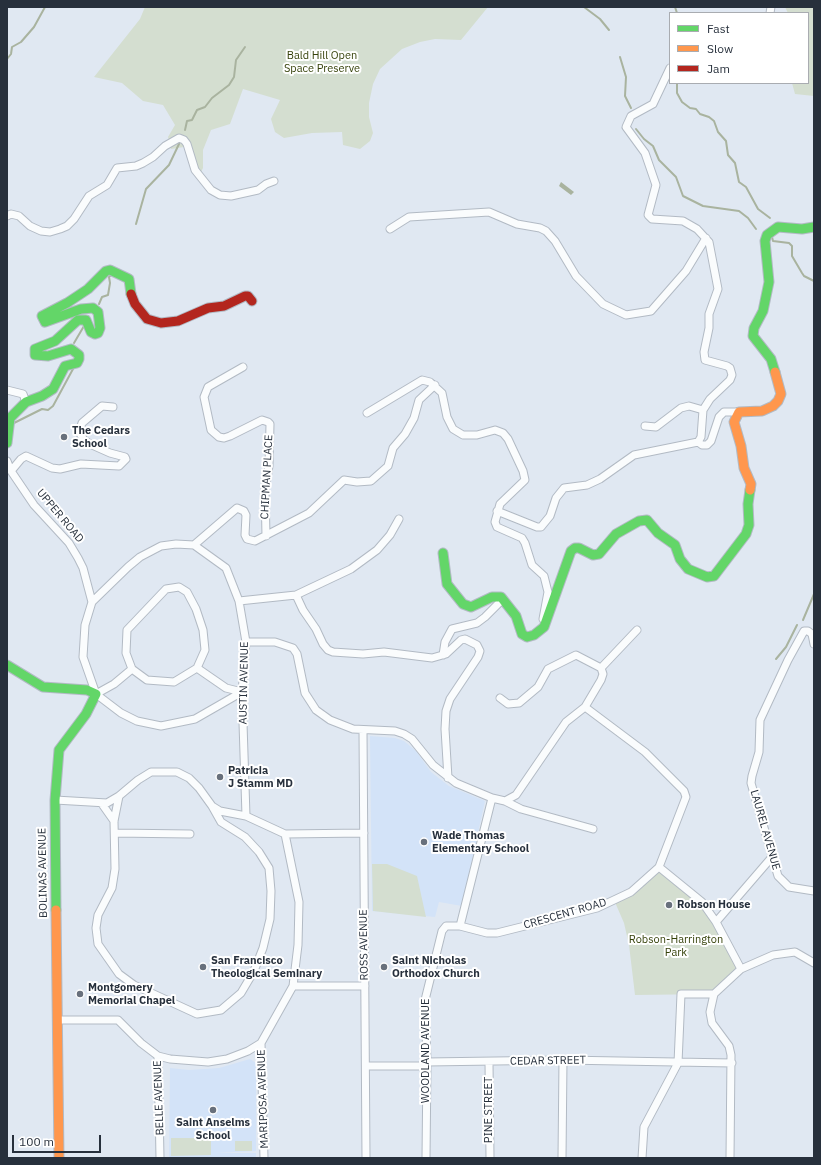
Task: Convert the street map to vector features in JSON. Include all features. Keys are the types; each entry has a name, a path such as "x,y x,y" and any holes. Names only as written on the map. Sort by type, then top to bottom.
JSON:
{"street":[{"path":"669,70 654,104 631,116 626,127 645,153 656,186 648,215 652,219 683,221 692,225 706,238 712,254 718,289 709,314 709,328 704,352 705,360 727,366 730,368 732,375 730,380 710,399 703,410 701,438 698,442"},
{"path":"7,216 11,214 19,216 30,226 41,231 50,232 67,226 74,219 89,196 107,185 117,168 136,166 144,163 165,146 180,138 187,144 195,170 211,190 220,195 231,196 258,190 266,184 274,181"},
{"path":"390,229 409,217 489,212 517,224 540,228 555,241 576,276 603,304 626,315 651,311 686,271 706,238"},
{"path":"497,511 537,527 541,527 550,516 556,498 564,488 587,485 600,479 634,455 698,442 702,445 707,445 711,441 719,417 724,412 762,411 773,406 778,400 780,394 780,385 771,359 753,336 754,328 763,311 769,282 765,241 767,235 778,227 802,229 814,227"},
{"path":"7,443 10,418 26,402 42,396 53,388 65,366 77,362 79,359 79,355 71,349 48,356 40,356 35,355 35,349 55,341 78,320 86,320 91,332 95,334 98,333 100,328 98,312 93,308 81,309 49,322 44,322 42,316 68,304 88,289 106,271 110,270 129,279 130,292 135,304 148,319 161,324 178,321 208,308 224,306 245,296 248,296 252,301"},
{"name":"CHIPMAN PLACE","path":"243,367 208,387 204,397 211,430 219,437 230,436 262,420 270,424 269,466 264,490 266,536"},
{"path":"367,414 422,380 435,385 442,393 447,417 453,429 463,435 477,435 495,430 503,433 508,439 523,471 525,480 500,504 495,522 497,527 522,538 532,564 544,576 548,592 544,627"},
{"path":"96,694 83,657 85,625 92,602 128,567 150,551 161,546 194,545 237,508 244,511 246,515 245,536 247,539 255,541 309,513 344,480 357,482 371,481 388,466 393,448 406,434 414,418 419,400 435,385"},
{"path":"7,390 23,394 26,402"},
{"path":"11,471 21,459 26,456 52,468 60,469 81,464 119,466 124,463 125,457 92,446 84,440 79,432 82,423 102,406 113,406"},
{"path":"645,426 656,427 681,408 689,406 703,410"},
{"path":"443,553 447,584 462,604 472,607 492,597 503,599 516,616 522,634 527,637 534,635 544,627 571,551 575,548 579,548 593,555 599,554 616,534 639,521 647,520 662,537 675,545 680,559 688,569 707,577 714,576 719,571 734,547 746,534 749,525 748,504 751,484 744,468 741,446 734,422 739,412"},
{"name":"UPPER ROAD","path":"7,462 11,471 34,505 69,543 83,568 92,602"},
{"path":"239,602 296,595 350,569 377,550 390,535 399,520"},
{"name":"AUSTIN AVENUE","path":"194,545 226,568 239,602 246,642 242,692 246,816"},
{"path":"179,587 187,592 196,608 203,630 204,650 197,668 174,682 147,680 132,669 126,653 127,630 166,589 179,587"},
{"path":"296,595 323,644 328,650 333,652 363,654 384,652 432,658 448,653 461,640 465,639 477,645 480,651 478,657 450,699 446,712 445,729 448,778"},
{"path":"443,655 445,642 452,629 481,620 503,599"},
{"path":"601,668 637,630"},
{"name":"LAUREL AVENUE","path":"814,644 812,634 804,630 760,720 759,752 751,783 778,876 784,884 794,889 814,891"},
{"path":"246,642 275,642 293,648 297,654 305,693 316,710 341,726 363,731 395,731 404,734 412,739 434,765 448,778 492,798 505,801 522,809 593,829"},
{"path":"500,698 508,704 519,703 538,687 548,668 576,655 601,668 603,677 585,707 566,722 516,795 505,801"},
{"path":"7,665 43,687 87,690 96,694 121,713 137,721 161,726 195,719 242,692"},
{"path":"197,668 226,688 242,692"},
{"path":"96,694 114,684 132,669"},
{"name":"BOLINAS AVENUE","path":"58,1158 55,800 59,750 86,714 96,694"},
{"name":"CRESCENT ROAD","path":"460,926 487,934 497,933 597,908 631,892 659,867 686,795 645,752 585,707"},
{"name":"ROSS AVENUE","path":"363,731 366,1158"},
{"path":"55,800 102,804 111,802 138,780 151,772 177,772 188,778 199,788 212,806 218,818 226,826 245,838 259,852 269,868 271,891 270,919 263,948 254,971 241,993 232,1003 221,1010 197,1014 134,985 119,974 98,944 96,928 98,915 112,888 116,869 114,821 119,796"},
{"path":"460,926 492,798"},
{"path":"102,804 110,813 114,821"},
{"path":"212,806 220,811 246,816 284,834 364,833"},
{"path":"226,826 228,813"},
{"path":"115,833 190,834"},
{"name":"MARIPOSA AVENUE","path":"264,1158 261,1042 292,986 298,945 299,902 284,834"},
{"path":"716,922 772,857"},
{"path":"659,867 702,902 716,922 741,969"},
{"name":"WOODLAND AVENUE","path":"426,1158 427,1062 425,1000 434,958 442,931 446,926 460,926"},
{"path":"730,1158 732,1063 729,1046 715,1029 710,1018 714,994 741,969 773,955 795,952 814,963"},
{"path":"292,986 365,986"},
{"path":"642,1158 644,1127 678,1063 681,994 714,994"},
{"name":"BELLE AVENUE","path":"57,1020 118,1020 141,1043 158,1056 160,1158"},
{"path":"158,1056 170,1060 208,1062 248,1051 261,1042"},
{"path":"562,1158 563,1060"},
{"name":"CEDAR STREET","path":"366,1066 420,1066 427,1062 563,1060 732,1063"},
{"name":"PINE STREET","path":"489,1062 490,1158"}],"shaded area":[{"path":"561,182 574,192 571,195 559,186"},
{"name":"Wade Thomas Elementary School","path":"370,736 395,738 404,741 416,751 431,772 449,786 485,801 462,906 439,902 435,917 372,911"},
{"name":"Saint Anselms School","path":"250,1059 256,1063 256,1151 215,1153 256,1153 256,1158 169,1158 170,1068 189,1070 219,1068"}],"green space":[{"name":"Bald Hill Open Space Preserve","path":"145,7 488,7 461,40 435,39 420,42 402,49 380,69 373,84 369,103 369,117 373,133 370,141 360,149 343,145 342,132 312,133 284,138 275,132 271,119 280,100 243,89 230,124 211,130 203,150 203,168 199,176 184,147 171,149 168,137 175,125 163,105 143,101 122,83 94,77 140,19"},
{"path":"785,7 814,7 814,96 795,94 792,84 809,84 809,12 788,12"},
{"path":"372,864 387,864 417,876 426,917 373,911"},
{"name":"Robson-Harrington Park","path":"659,867 702,902 741,969 714,994 635,995 629,945 624,923 614,900 631,892"},
{"path":"171,1138 211,1138 211,1155 171,1156"},
{"path":"235,1141 252,1141 252,1151 235,1151"}],"waterway":[{"path":"7,59 11,54 12,47 21,42 34,27 45,7"},
{"path":"584,7 600,19 609,30"},
{"path":"675,7 677,12"},
{"path":"185,130 187,121 192,120 197,110 205,107 212,98 229,85 234,77 236,60 245,47"},
{"path":"620,57 626,77 625,96 631,108"},
{"path":"677,84 677,93 682,102 714,121 718,132 726,141 728,155 735,163 739,182 746,187 758,209 770,218"},
{"path":"636,129 644,139 653,146 659,160 676,177 683,196 703,206 739,211 748,218 756,229"},
{"path":"136,224 146,189 169,165 179,144"},
{"path":"772,237 773,241 789,243 792,246 792,256 802,273 804,276 814,281"},
{"path":"99,304 102,297 108,295 110,283 109,277 111,275"},
{"path":"74,343 84,326"},
{"path":"14,423 42,409 48,410 53,406 73,369"},
{"path":"803,620 814,594"},
{"path":"776,659 786,647 797,625"}],"traffic: fast":[{"path":"775,372 771,359 753,336 754,328 763,311 769,282 765,241 767,235 778,227 802,229 814,227"},
{"path":"7,443 10,418 26,402 42,396 53,389 65,366 77,363 79,359 79,355 71,349 48,356 35,355 35,349 55,341 78,320 86,320 91,332 95,334 98,333 100,328 98,312 93,308 81,309 45,322 42,316 67,303 88,289 106,271 110,270 129,279 131,294"},
{"path":"443,553 447,584 463,604 471,607 492,597 501,597 516,616 522,634 527,637 534,635 544,627 571,551 575,548 579,548 593,555 599,554 616,534 639,521 647,520 658,533 675,545 680,559 688,569 707,577 714,576 746,534 749,525 748,504 750,490"},
{"path":"7,665 43,687 87,690 96,694 86,714 59,750 55,800 56,910"}],"traffic: slow":[{"path":"750,490 751,484 744,468 741,446 734,422 739,412 762,411 773,406 778,401 781,394 775,372"},
{"path":"56,910 59,1158"}],"traffic: jam":[{"path":"131,294 135,304 147,319 161,323 178,321 208,308 224,306 245,296 248,296 252,301"}],"place":[{"name":"The Cedars School","path":"64,437"},
{"name":"Patricia J Stamm MD","path":"220,777"},
{"name":"Wade Thomas Elementary School","path":"424,842"},
{"name":"Robson House","path":"669,905"},
{"name":"San Francisco Theological Seminary","path":"203,967"},
{"name":"Saint Nicholas Orthodox Church","path":"384,967"},
{"name":"Montgomery Memorial Chapel","path":"80,994"},
{"name":"Saint Anselms School","path":"213,1110"}]}
